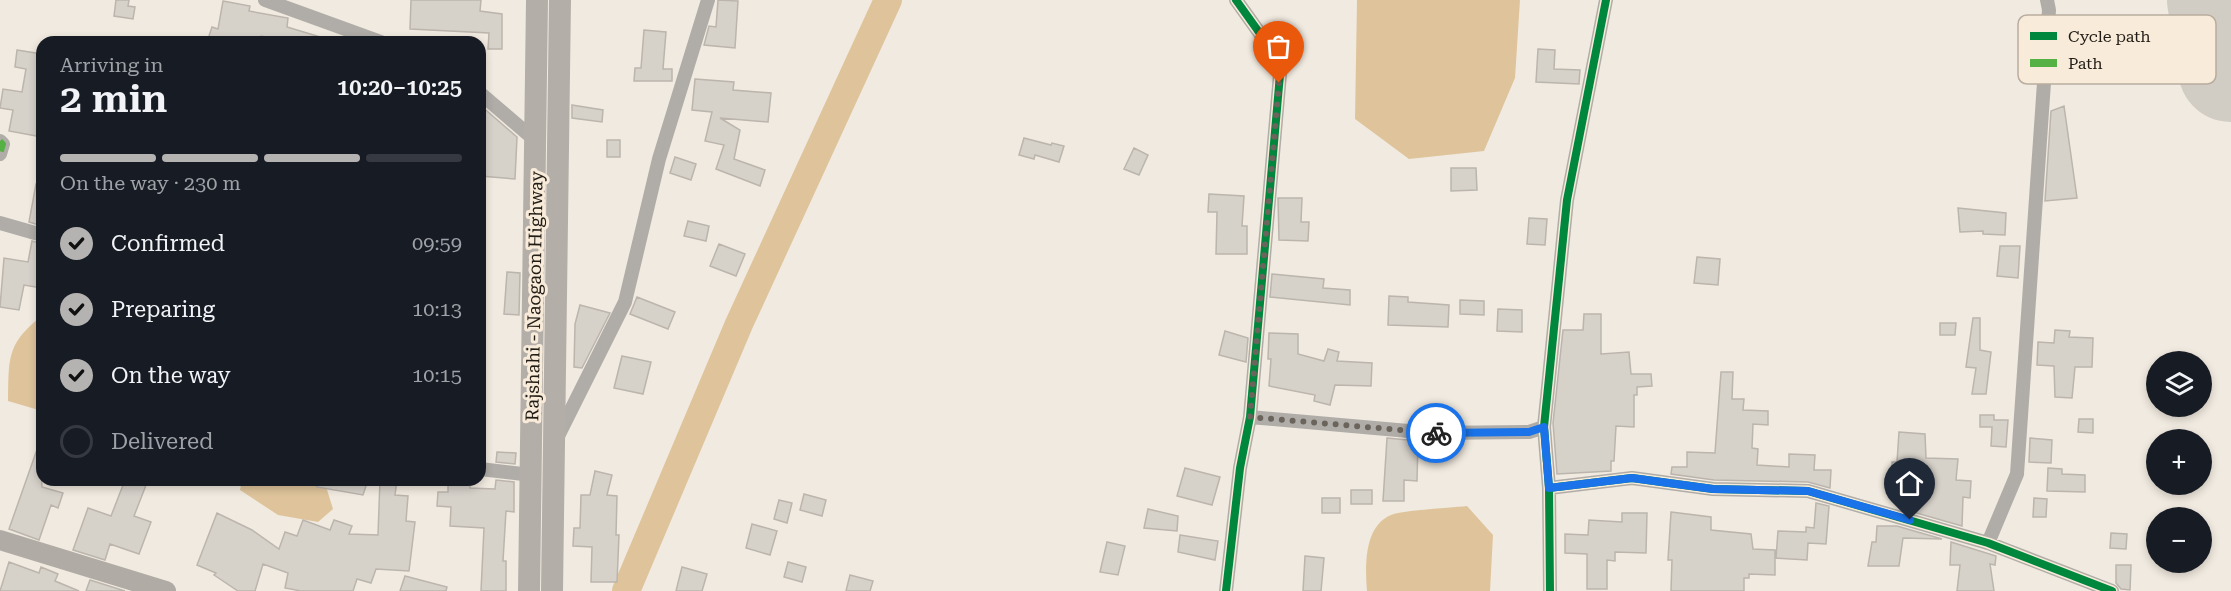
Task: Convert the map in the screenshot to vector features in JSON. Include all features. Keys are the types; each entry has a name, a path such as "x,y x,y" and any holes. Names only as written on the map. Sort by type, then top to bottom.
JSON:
{"main road":[{"name":"Rajshahi - Naogaon Highway","path":"529,591 537,0"},
{"name":"Rajshahi - Naogaon Highway","path":"552,591 560,0"},
{"path":"532,384 556,385"},
{"path":"0,540 166,591"}],"street":[{"path":"265,0 364,36"},
{"path":"555,443 625,302 660,159 708,0"},
{"path":"1226,591 1234,511 1250,417 1281,63 1236,0"},
{"path":"1550,591 1549,488 1544,427 1567,200 1606,0"},
{"path":"2047,0 2049,15"},
{"path":"1988,543 2017,474 2031,286 2042,84"},
{"path":"486,98 536,141"},
{"path":"0,141 3,144 0,154"},
{"path":"0,223 36,233"},
{"path":"1250,417 1431,433 1529,432 1544,427"},
{"path":"486,470 531,475"},
{"path":"1549,488 1632,478 1713,489 1808,491 1988,543 2112,591"}],"shaded area":[{"path":"1357,0 1520,0 1515,78 1484,151 1409,159 1355,119"},
{"path":"36,321 36,409 8,401 12,354 15,345"},
{"path":"241,486 326,486 333,509 318,522 278,515 240,490"},
{"path":"1467,506 1493,535 1490,591 1367,591 1368,548 1371,537 1382,520 1405,512"}],"building":[{"path":"116,0 129,0 128,6 135,7 133,19 114,16"},
{"path":"411,0 481,0 480,11 502,14 502,49 488,49 489,33 410,29"},
{"path":"718,0 738,1 735,48 704,45 709,26 716,27"},
{"path":"223,1 250,6 249,11 288,18 287,27 317,36 209,36 212,27 218,29"},
{"path":"644,30 666,32 663,69 672,69 672,81 634,81 635,68 641,68"},
{"path":"1538,49 1555,50 1554,69 1580,70 1579,84 1536,82"},
{"path":"17,50 36,53 36,136 9,131 13,110 0,108 3,89 22,92 26,69 15,67"},
{"path":"695,79 734,82 733,90 771,93 768,122 720,118 740,130 734,159 765,170 760,186 716,169 724,145 705,141 712,112 692,110"},
{"path":"572,105 603,110 602,122 572,118"},
{"path":"2064,106 2077,198 2045,201 2051,111"},
{"path":"486,110 517,137 515,179 486,177"},
{"path":"1024,138 1064,146 1059,162 1035,155 1034,159 1019,155"},
{"path":"607,140 620,140 620,157 607,157"},
{"path":"1134,148 1148,155 1139,175 1124,169"},
{"path":"675,157 696,164 691,180 670,173"},
{"path":"1451,168 1476,168 1477,190 1451,191"},
{"path":"36,184 36,224 29,222"},
{"path":"1209,194 1244,196 1242,226 1247,226 1247,254 1216,254 1217,212 1208,212"},
{"path":"1278,198 1302,198 1301,222 1309,222 1308,241 1279,240"},
{"path":"1958,208 2006,213 2005,235 1983,234 1983,231 1960,232"},
{"path":"1529,218 1547,219 1545,245 1527,244"},
{"path":"688,221 709,226 706,241 684,236"},
{"path":"32,241 36,242 36,287 24,285 19,310 0,307 4,258 28,262"},
{"path":"719,244 745,254 736,276 710,266"},
{"path":"2000,246 2020,246 2018,278 1997,276"},
{"path":"1697,257 1720,259 1718,285 1694,283"},
{"path":"507,272 520,273 519,315 504,314"},
{"path":"1272,274 1324,279 1323,288 1350,290 1350,305 1270,297"},
{"path":"1389,296 1408,297 1408,302 1449,305 1448,327 1388,325"},
{"path":"637,297 675,312 668,329 630,314"},
{"path":"1460,300 1484,301 1484,315 1460,314"},
{"path":"580,305 610,313 582,368 574,367 575,324"},
{"path":"1498,309 1522,310 1522,332 1497,331"},
{"path":"1584,314 1601,314 1601,354 1629,352 1631,374 1651,374 1652,386 1637,387 1637,395 1634,395 1634,427 1616,426 1614,461 1611,461 1611,471 1557,474 1553,423 1563,330 1583,330"},
{"path":"1973,318 1980,318 1980,350 1991,352 1986,394 1972,394 1976,368 1966,367"},
{"path":"1940,323 1956,323 1955,335 1940,335"},
{"path":"2055,330 2070,331 2069,337 2093,338 2092,367 2075,367 2072,398 2055,397 2054,366 2037,365 2038,342 2054,343"},
{"path":"1225,331 1248,338 1246,362 1219,355"},
{"path":"1269,333 1298,334 1298,354 1324,361 1328,349 1339,352 1337,361 1372,363 1371,386 1335,385 1330,405 1314,401 1315,395 1269,386 1271,359 1268,359"},
{"path":"622,356 651,362 643,394 614,388"},
{"path":"1721,372 1733,372 1732,399 1744,399 1743,410 1768,411 1768,425 1753,424 1752,448 1758,449 1757,465 1789,467 1789,454 1815,455 1814,470 1831,470 1830,488 1808,482 1714,480 1671,474 1672,467 1687,467 1687,452 1715,453"},
{"path":"1980,415 1994,415 1994,420 2008,420 2006,447 1991,446 1992,427 1980,427"},
{"path":"2079,419 2093,419 2093,433 2078,432"},
{"path":"1899,432 1925,434 1926,458 1958,459 1956,480 1971,481 1970,498 1963,497 1962,526 1899,508 1899,500 1893,499 1892,462 1897,462"},
{"path":"1387,438 1418,441 1417,481 1404,480 1404,501 1383,501"},
{"path":"2030,438 2052,440 2051,463 2029,462"},
{"path":"36,452 36,486 63,493 58,508 51,505 39,540 9,529"},
{"path":"497,452 516,453 515,464 496,462"},
{"path":"1185,468 1220,477 1212,505 1177,496"},
{"path":"2048,468 2062,469 2062,474 2085,475 2085,492 2047,491"},
{"path":"595,471 612,475 607,495 617,496 616,535 619,535 617,582 591,582 592,547 573,546 574,528 580,528 581,495 590,495"},
{"path":"496,480 514,482 514,512 506,511 503,561 506,561 506,591 481,591 484,528 450,526 451,507 437,506 438,492 448,492 448,486 495,489"},
{"path":"123,486 146,486 134,516 151,522 139,554 110,544 105,560 73,550 88,508 111,516"},
{"path":"317,486 366,486 363,495"},
{"path":"380,486 396,486 395,495 408,496 406,521 415,522 409,571 376,569 371,583 357,579 353,591 301,591 285,588 288,573 263,564 255,591 238,591 214,575 216,573 197,565 217,513 252,530 279,549 285,532 297,536 303,520 330,530 334,520 352,526 349,534 378,535"},
{"path":"1351,490 1372,490 1372,504 1351,504"},
{"path":"804,494 826,500 822,516 800,510"},
{"path":"1322,498 1340,498 1340,513 1322,513"},
{"path":"2034,498 2047,499 2046,517 2033,517"},
{"path":"779,500 792,503 787,523 774,519"},
{"path":"1816,503 1829,506 1826,544 1808,543 1807,560 1776,558 1778,531 1806,532 1806,527 1814,528"},
{"path":"1148,509 1178,516 1177,531 1144,528"},
{"path":"1671,512 1711,517 1711,530 1751,534 1753,549 1775,550 1775,575 1749,574 1749,578 1744,578 1744,591 1671,591 1672,560 1668,560"},
{"path":"1622,513 1647,513 1646,553 1615,552 1615,561 1607,560 1607,589 1587,589 1587,554 1565,553 1565,534 1588,535 1589,520 1622,522"},
{"path":"752,524 777,531 770,555 746,548"},
{"path":"1877,526 1897,526 1942,539 1903,538 1899,566 1868,566 1872,542 1876,542"},
{"path":"2111,533 2127,534 2126,549 2110,548"},
{"path":"1180,535 1218,541 1215,560 1178,552"},
{"path":"1107,542 1125,546 1118,575 1100,572"},
{"path":"1951,542 1996,556 1995,565 1990,564 1994,591 1957,591 1960,565 1950,565"},
{"path":"1305,556 1324,558 1321,591 1303,591"},
{"path":"9,562 39,573 41,567 58,574 55,581 79,591 0,591"},
{"path":"788,562 806,567 802,582 784,577"},
{"path":"2116,565 2131,565 2130,590 2121,589 2116,583"},
{"path":"682,567 707,574 702,591 676,591"},
{"path":"850,575 873,581 870,591 846,591"},
{"path":"405,576 447,587 446,591 400,591"},
{"path":"90,580 125,591 86,591"}],"waterway":[{"path":"626,591 739,324 888,0"}],"runway":[{"path":"2220,0 2231,69"}],"marked path":[{"path":"0,141 3,144 0,154"}],"cycle path":[{"path":"1226,591 1240,468 1250,417 1281,63 1236,0"},
{"path":"1550,591 1549,488 1544,427 1567,200 1606,0"},
{"path":"1549,488 1632,478 1713,489 1808,491 1988,543 2112,591"}],"way so far":[{"path":"1279,83 1250,417 1436,433"}],"route":[{"path":"1436,433 1529,432 1544,427 1549,488 1632,478 1713,489 1808,491 1910,520"}]}
